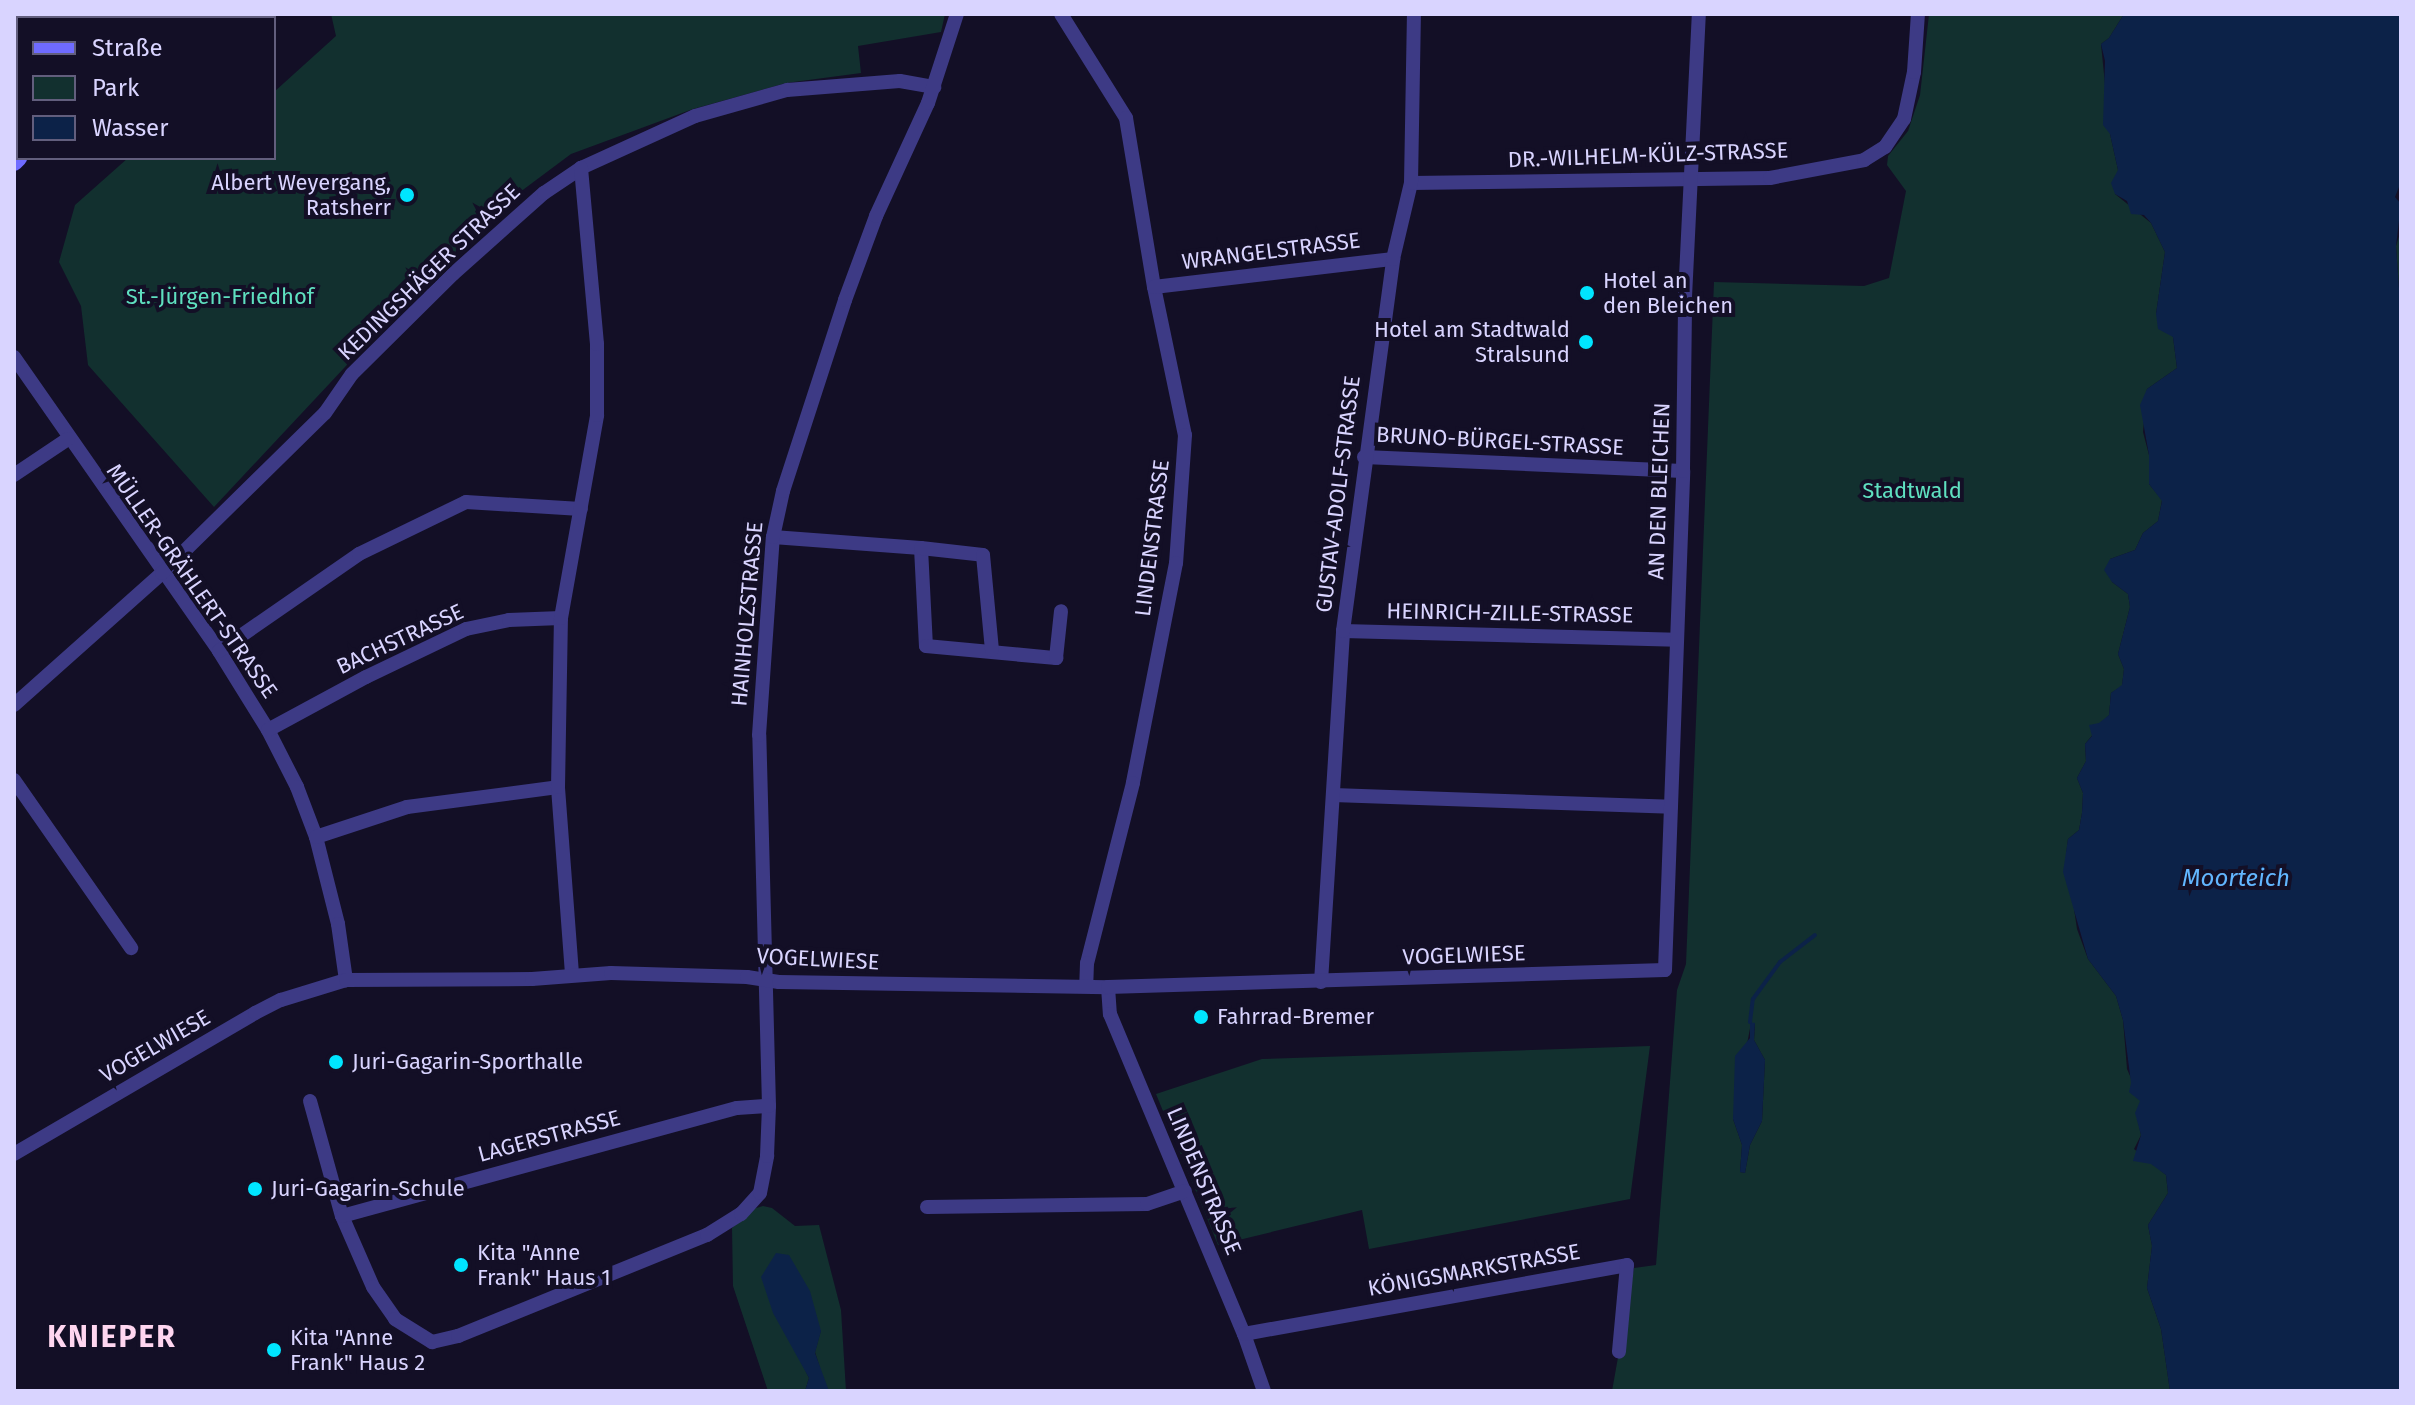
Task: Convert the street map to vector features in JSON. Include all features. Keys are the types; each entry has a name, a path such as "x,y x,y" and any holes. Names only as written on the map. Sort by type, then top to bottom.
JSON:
{"street":[{"name":"HAINHOLZSTRASSE","path":"310,1101 342,1216 373,1287 395,1319 432,1342 458,1336 707,1235 741,1214 755,1201 764,1180 769,1106 759,735 773,537 783,491 845,300 876,216 934,87 957,14"},
{"name":"LINDENSTRASSE","path":"1061,14 1126,118 1154,287 1183,413 1184,483 1176,563 1136,767 1087,963 1086,986"},
{"name":"GUSTAV-ADOLF-STRASSE","path":"1321,982 1343,631 1393,259 1411,183 1414,14"},
{"name":"AN DEN BLEICHEN","path":"1665,970 1699,14"},
{"name":"DR.-WILHELM-KÜLZ-STRASSE","path":"1411,183 1770,178 1826,169 1877,154 1892,139 1904,119 1914,72 1918,14"},
{"name":"KEDINGSHÄGER STRASSE","path":"14,705 162,573 325,413 352,374 453,274 544,193 581,168 695,116 787,90 900,81 934,87"},
{"path":"572,974 558,787 561,618 597,415 597,344 581,168"},
{"name":"WRANGELSTRASSE","path":"1154,287 1393,259"},
{"name":"MÜLLER-GRÄHLERT-STRASSE","path":"14,357 68,439 219,651 268,730 297,787 316,837 338,924 346,980"},
{"path":"14,475 68,439"},
{"name":"BRUNO-BÜRGEL-STRASSE","path":"1364,457 1683,471"},
{"path":"219,651 359,554 466,502 581,509"},
{"path":"773,537 983,555 992,650"},
{"path":"921,548 926,646 1056,658 1061,611"},
{"name":"BACHSTRASSE","path":"268,730 366,677 466,629 509,620 561,618"},
{"name":"HEINRICH-ZILLE-STRASSE","path":"1343,631 1676,640"},
{"path":"14,780 131,948"},
{"path":"316,837 407,807 558,787"},
{"path":"1333,795 1671,807"},
{"name":"VOGELWIESE","path":"14,1154 268,1006 346,980 691,974 765,981 1108,987 1665,970"},
{"name":"LINDENSTRASSE","path":"1108,987 1110,1014 1244,1334 1264,1391"},
{"name":"LAGERSTRASSE","path":"342,1216 723,1112 769,1106"},
{"path":"927,1207 1147,1204 1185,1191"},
{"name":"KÖNIGSMARKSTRASSE","path":"1244,1334 1627,1265 1619,1352"}],"green space":[{"name":"St.-Jürgen-Friedhof","path":"331,14 945,14 941,32 858,46 861,73 786,83 693,109 571,154 508,201 374,336 214,507 88,365 81,306 59,262 75,205 126,160 276,160 276,90 336,36"},
{"name":"Stadtwald","path":"1929,14 2124,14 2109,38 2101,44 2110,134 2118,170 2115,194 2151,223 2165,252 2156,314 2173,337 2177,368 2147,389 2143,432 2149,455 2149,484 2162,500 2158,521 2143,533 2135,550 2110,559 2112,582 2128,594 2130,607 2118,654 2124,669 2122,686 2111,693 2109,715 2085,744 2086,761 2077,778 2083,793 2082,813 2079,830 2068,839 2066,855 2077,929 2088,959 2116,996 2123,1020 2127,1069 2141,1101 2136,1113 2141,1135 2134,1149 2166,1175 2168,1193 2148,1225 2152,1246 2147,1288 2161,1329 2170,1391 1612,1391 1634,1268 1656,1265 1677,990 1686,964 1714,282 1864,286 1889,278 1906,191 1887,165 1888,156 1908,131 1920,95","holes":["1751,1023 1755,1024 1754,1040 1765,1060 1762,1121 1750,1145 1745,1173 1740,1172 1742,1145 1733,1119"]},
{"path":"2401,230 2401,317 2396,246"},
{"path":"1650,1046 1630,1199 1369,1249 1362,1210 1218,1245 1156,1094 1262,1059"},
{"path":"763,1206 772,1208 795,1226 819,1225 841,1310 846,1391 829,1391 824,1381 815,1352 821,1330 793,1345 809,1378 805,1391 768,1391 733,1286 732,1228 753,1209"}],"water":[{"name":"Moorteich","path":"2124,14 2401,14 2401,182 2395,197 2401,204 2396,246 2401,317 2401,1391 2170,1391 2161,1329 2147,1288 2152,1246 2148,1225 2168,1193 2166,1175 2151,1164 2133,1161 2141,1135 2135,1113 2140,1101 2129,1092 2131,1083 2123,1020 2116,996 2088,959 2063,872 2068,839 2079,830 2083,793 2077,778 2086,761 2085,744 2092,736 2089,725 2099,723 2109,715 2111,693 2122,685 2124,669 2118,654 2130,607 2128,594 2112,582 2104,570 2110,559 2135,550 2143,533 2158,521 2162,501 2149,484 2149,455 2140,405 2147,389 2177,368 2173,337 2158,329 2156,314 2165,252 2151,223 2144,215 2131,214 2127,201 2115,194 2111,183 2118,170 2110,134 2103,125 2105,61 2101,44 2109,38"},
{"path":"1750,1022 1755,1023 1754,1040 1765,1060 1762,1121 1750,1145 1745,1173 1740,1172 1742,1145 1733,1119 1735,1056 1750,1038"},
{"path":"776,1253 789,1255 810,1291 821,1331 815,1353 829,1391 805,1391 809,1378 773,1313 761,1277"}],"waterway":[{"path":"1750,1022 1753,999 1780,962 1815,935"}],"place":[{"name":"Albert Weyergang, Ratsherr","path":"407,195"},
{"name":"Hotel an den Bleichen","path":"1587,293"},
{"name":"Hotel am Stadtwald Stralsund","path":"1586,342"},
{"name":"Fahrrad-Bremer","path":"1201,1017"},
{"name":"Juri-Gagarin-Sporthalle","path":"336,1062"},
{"name":"Juri-Gagarin-Schule","path":"255,1189"},
{"name":"Kita \"Anne Frank\" Haus 1","path":"461,1265"},
{"name":"Kita \"Anne Frank\" Haus 2","path":"274,1350"}],"district":[{"name":"KNIEPER","path":"112,1337"}]}
